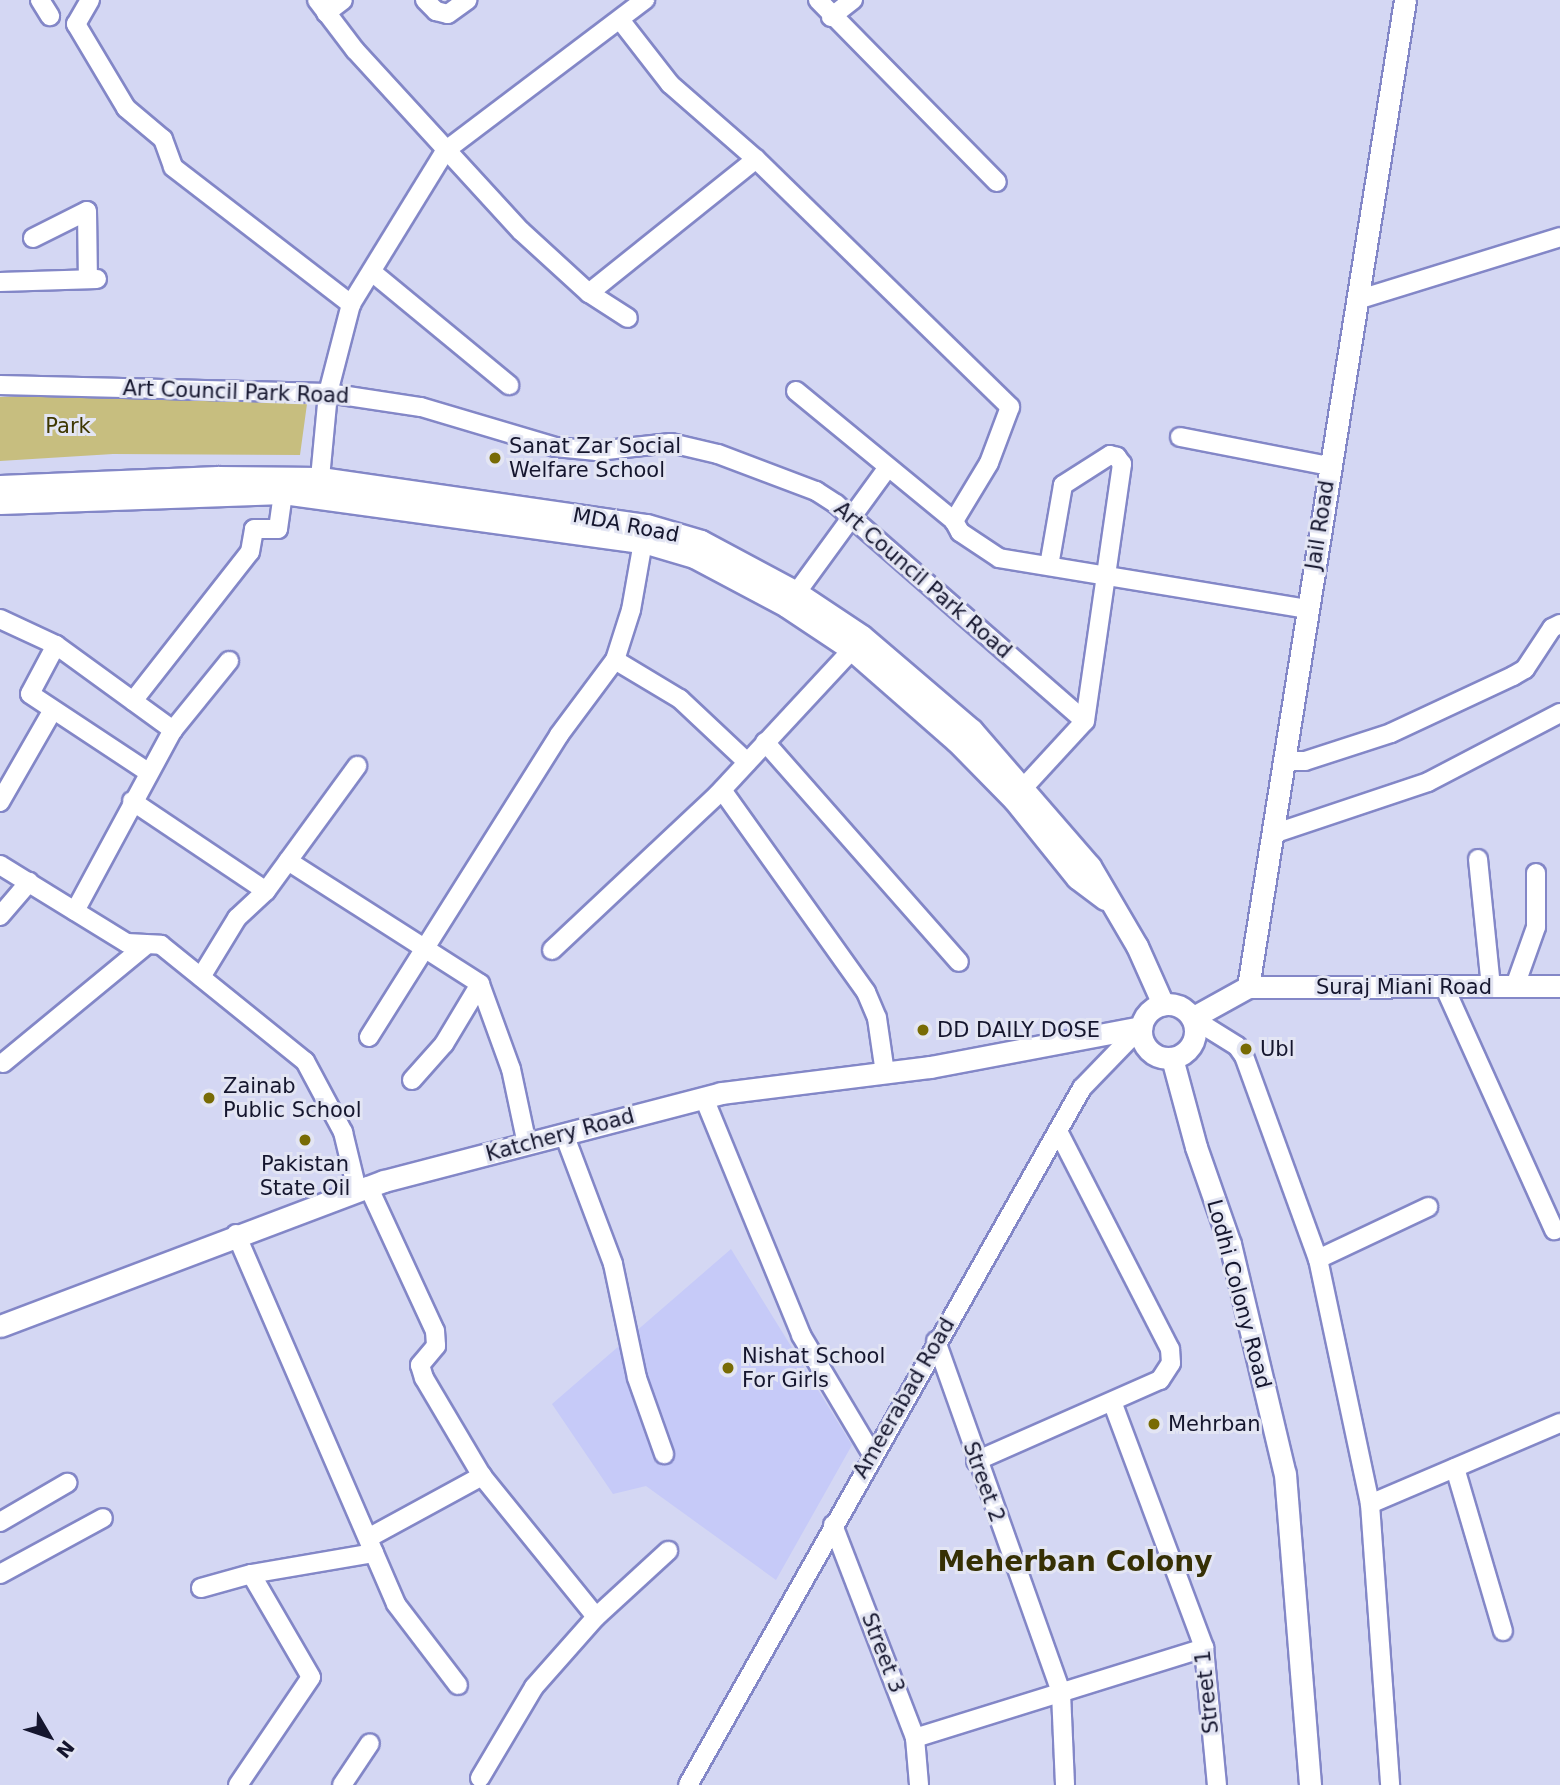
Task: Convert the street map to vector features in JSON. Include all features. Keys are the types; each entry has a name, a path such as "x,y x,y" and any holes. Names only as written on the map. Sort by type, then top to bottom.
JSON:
{"main road":[{"name":"Jail Road","path":"1248,987 1405,0"},
{"name":"MDA Road","path":"0,503 320,478 643,542 694,557 791,599 956,741 1014,800 1077,878 1109,902"},
{"name":"MDA Road","path":"0,486 218,486 443,503 647,525 701,541 892,662 972,730 1024,786 1090,866 1137,946 1163,1004"},
{"name":"Suraj Miani Road","path":"1248,987 1560,986"},
{"path":"1192,1018 1248,987"},
{"path":"1163,1004 1176,1005 1192,1018 1194,1041 1172,1058 1158,1057 1147,1049 1141,1027 1146,1015 1163,1004"},
{"name":"Katchery Road","path":"0,1326 236,1234 363,1188 564,1134 704,1098 886,1073 1141,1027"},
{"name":"Lodhi Colony Road","path":"1172,1058 1196,1147 1230,1244 1286,1474 1310,1785"}],"street":[{"path":"40,0 50,16"},
{"path":"90,0 76,24 126,108 163,139 173,167 351,304"},
{"path":"343,0 321,7 445,151 521,231 589,293 628,318"},
{"path":"425,0 436,11 448,14 467,0"},
{"path":"320,478 328,393 351,304 445,151 621,21 645,0"},
{"path":"818,0 831,17 997,182"},
{"path":"831,17 853,0"},
{"path":"621,21 670,84 756,159 1010,407 989,463 954,521"},
{"path":"589,293 756,159"},
{"path":"0,282 93,279 87,211 33,238"},
{"path":"1357,300 1560,237"},
{"path":"372,272 509,385"},
{"name":"Art Council Park Road","path":"0,385 328,393 421,407 555,447 597,451 671,443 718,454 816,491 849,516 1085,721"},
{"path":"796,391 954,521 960,532 983,551 1049,566 1307,609"},
{"path":"1180,437 1329,466"},
{"path":"1024,786 1085,721 1122,464 1110,456 1063,485 1049,566"},
{"path":"791,599 849,516 888,467"},
{"path":"133,701 250,552 254,529 278,529 283,493"},
{"path":"369,1037 559,735 615,660 631,610 643,542"},
{"path":"0,619 56,645 173,730"},
{"path":"1283,761 1305,761 1391,733 1513,676 1525,669 1552,628 1560,624"},
{"path":"56,645 30,694 148,772"},
{"path":"552,950 722,790 852,650"},
{"path":"615,660 680,699 747,762"},
{"path":"75,911 132,801 173,730 229,661"},
{"path":"0,802 54,710"},
{"path":"1273,834 1428,782 1560,713"},
{"path":"765,742 959,962"},
{"path":"201,977 237,918 266,891 357,766"},
{"path":"722,790 866,992 877,1018 886,1073"},
{"path":"132,801 266,891"},
{"path":"1478,859 1491,986"},
{"path":"288,861 480,984 510,1069 527,1144"},
{"path":"0,865 127,943 145,947 161,946 305,1061 317,1076 343,1132 363,1188 435,1331 436,1346 422,1362 421,1371 482,1476 596,1617"},
{"path":"1515,986 1536,927 1536,873"},
{"path":"0,916 29,882"},
{"path":"3,1063 145,947"},
{"path":"412,1080 444,1044 480,984"},
{"path":"1444,986 1554,1230"},
{"path":"1192,1018 1237,1045 1244,1056 1318,1259 1370,1504 1391,1785"},
{"name":"Ameerabad Road","path":"688,1785 872,1454 1059,1133 1082,1088 1141,1027"},
{"path":"704,1098 801,1335 872,1454"},
{"path":"976,1461 1113,1404 1160,1380 1171,1356 1059,1133"},
{"path":"564,1134 613,1264 637,1378 664,1454"},
{"path":"1318,1259 1428,1207"},
{"path":"236,1234 292,1359 310,1414 372,1545 396,1604 458,1685"},
{"name":"Street 2","path":"936,1341 976,1461 1061,1693 1065,1785"},
{"name":"Street 1","path":"1113,1404 1204,1648 1217,1785"},
{"path":"1370,1504 1560,1423"},
{"path":"1455,1468 1503,1631"},
{"path":"201,1588 372,1545 482,1476"},
{"path":"0,1522 67,1483"},
{"path":"0,1574 103,1518"},
{"name":"Street 3","path":"834,1525 915,1738 919,1785"},
{"path":"480,1778 534,1687 596,1617 668,1551"},
{"path":"238,1785 311,1677 251,1574"},
{"path":"915,1738 1204,1648"},
{"path":"342,1785 370,1743"}],"shaded area":[{"path":"731,1249 852,1445 776,1580 646,1486 613,1494 552,1404"}],"green space":[{"name":"Park","path":"116,393 307,404 300,455 113,454 0,461 0,397"}],"place":[{"name":"Sanat Zar Social Welfare School","path":"495,458"},
{"name":"DD DAILY DOSE","path":"923,1030"},
{"name":"Ubl","path":"1246,1049"},
{"name":"Zainab Public School","path":"209,1098"},
{"name":"Pakistan State Oil","path":"305,1140"},
{"name":"Nishat School For Girls","path":"728,1368"},
{"name":"Mehrban","path":"1154,1424"}],"district":[{"name":"Meherban Colony","path":"1075,1562"}]}
